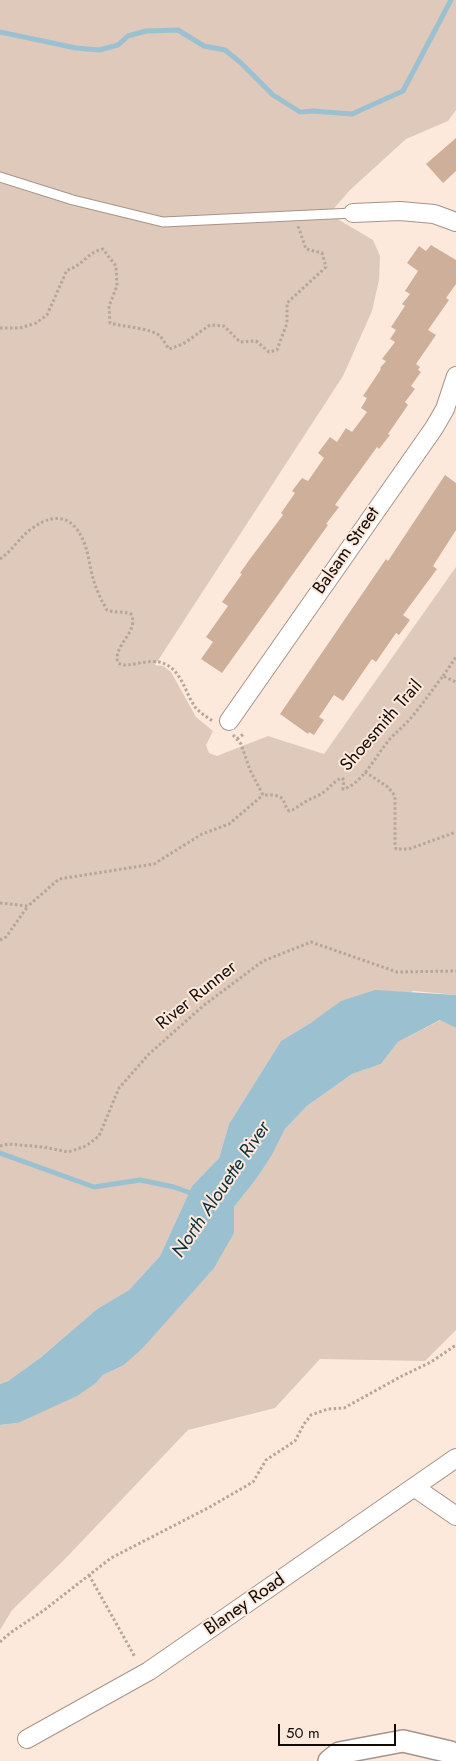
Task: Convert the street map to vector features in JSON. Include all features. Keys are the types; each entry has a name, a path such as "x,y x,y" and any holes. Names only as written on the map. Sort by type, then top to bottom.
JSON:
{"street":[{"path":"354,213 400,211 434,214 456,222"},
{"name":"Balsam Street","path":"226,726 434,428 445,409 456,376"},
{"name":"Blaney Road","path":"27,1739 149,1671 456,1458"},
{"path":"414,1487 456,1516"},
{"path":"329,1761 339,1753 403,1741 450,1752 456,1756"}],"lane":[{"path":"0,177 73,200 163,222 354,213"}],"path":[{"path":"0,328 20,328 36,323 47,315 67,270 76,268 95,251 103,250 116,266 117,286 109,306 110,323 122,327 150,330 159,335 169,349 183,344 210,325 224,326 240,342 256,340 269,352 277,350 287,323 287,303 326,268 322,253 306,249 294,215"},
{"path":"0,559 32,528 54,518 68,521 86,547 93,578 107,610 116,613 128,612 133,617 132,626 118,652 116,659 118,663 126,665 156,661 169,666 180,679 196,708 226,726 241,744 255,782 263,795 229,824 202,834 154,864 59,879 28,906 6,937 0,940"},
{"path":"443,676 456,658"},
{"name":"Shoesmith Trail","path":"263,795 280,796 283,799 285,808 289,811 295,810 306,801 316,798 342,778 344,780 343,789 346,788 365,772 388,741 409,720 443,676 456,682"},
{"path":"237,739 245,732"},
{"path":"365,772 388,787 395,796 394,838 396,850 409,849 456,832"},
{"path":"0,903 28,906"},
{"name":"River Runner","path":"0,1146 8,1144 43,1147 68,1152 86,1146 99,1136 119,1088 149,1054 203,1006 263,961 311,942 397,972 456,971"},
{"path":"0,1642 111,1558 208,1508 253,1482 266,1460 295,1441 311,1415 328,1409 344,1408 432,1362 456,1345"},
{"path":"88,1575 135,1657"}],"shaded area":[{"path":"0,0 456,0 456,110 448,121 406,139 350,190 329,214 373,240 380,256 379,280 372,311 343,376 155,665 163,666 171,672 196,717 213,731 206,745 209,753 217,756 268,736 324,754 456,567 456,995 414,991 312,1022 281,1041 229,1124 219,1158 192,1186 160,1256 129,1290 97,1309 40,1358 8,1381 0,1384"},
{"path":"441,1020 456,1028 456,1330 425,1361 320,1359 275,1408 188,1430 63,1561 12,1610 0,1630 0,1425 18,1423 96,1383 103,1375 124,1365 142,1349 234,1233 234,1207 257,1178 272,1155 285,1129 307,1106 352,1074 381,1064 398,1042"}],"water":[{"name":"North Alouette River","path":"375,990 456,995 456,1028 440,1020 398,1042 381,1064 352,1074 307,1106 285,1129 272,1155 257,1178 234,1207 234,1233 214,1268 142,1349 124,1365 103,1375 96,1383 77,1396 18,1423 0,1425 0,1384 8,1381 40,1358 97,1309 129,1290 160,1256 192,1186 219,1158 229,1124 281,1041 341,1001"}],"building":[{"path":"456,138 456,171 443,183 426,164"},
{"path":"431,245 456,260 456,284 446,298 449,300 428,330 436,335 416,364 420,367 418,370 421,372 411,386 415,389 405,402 408,405 388,434 390,435 379,449 377,447 335,505 339,507 326,524 328,525 222,673 201,659 213,642 206,637 228,606 222,602 242,574 240,573 283,515 281,513 295,493 292,491 302,478 308,481 324,458 318,453 330,437 337,442 346,428 352,432 367,412 361,408 367,398 363,396 386,361 382,359 395,342 390,339 396,330 391,327 405,306 402,304 410,294 405,291 418,271 407,263 419,246 426,251"},
{"path":"445,475 456,483 456,530 433,566 437,569 403,615 410,620 399,635 396,633 376,662 372,659 343,701 334,695 319,717 324,720 314,735 309,732 308,734 280,714 386,559 388,561"}],"waterway":[{"path":"0,32 76,48 99,50 118,45 128,36 146,31 178,30 204,46 225,50 273,95 300,112 352,114 403,91 451,0"},
{"name":"North Alouette River","path":"0,1153 94,1187 140,1180 174,1187 196,1195"}]}
